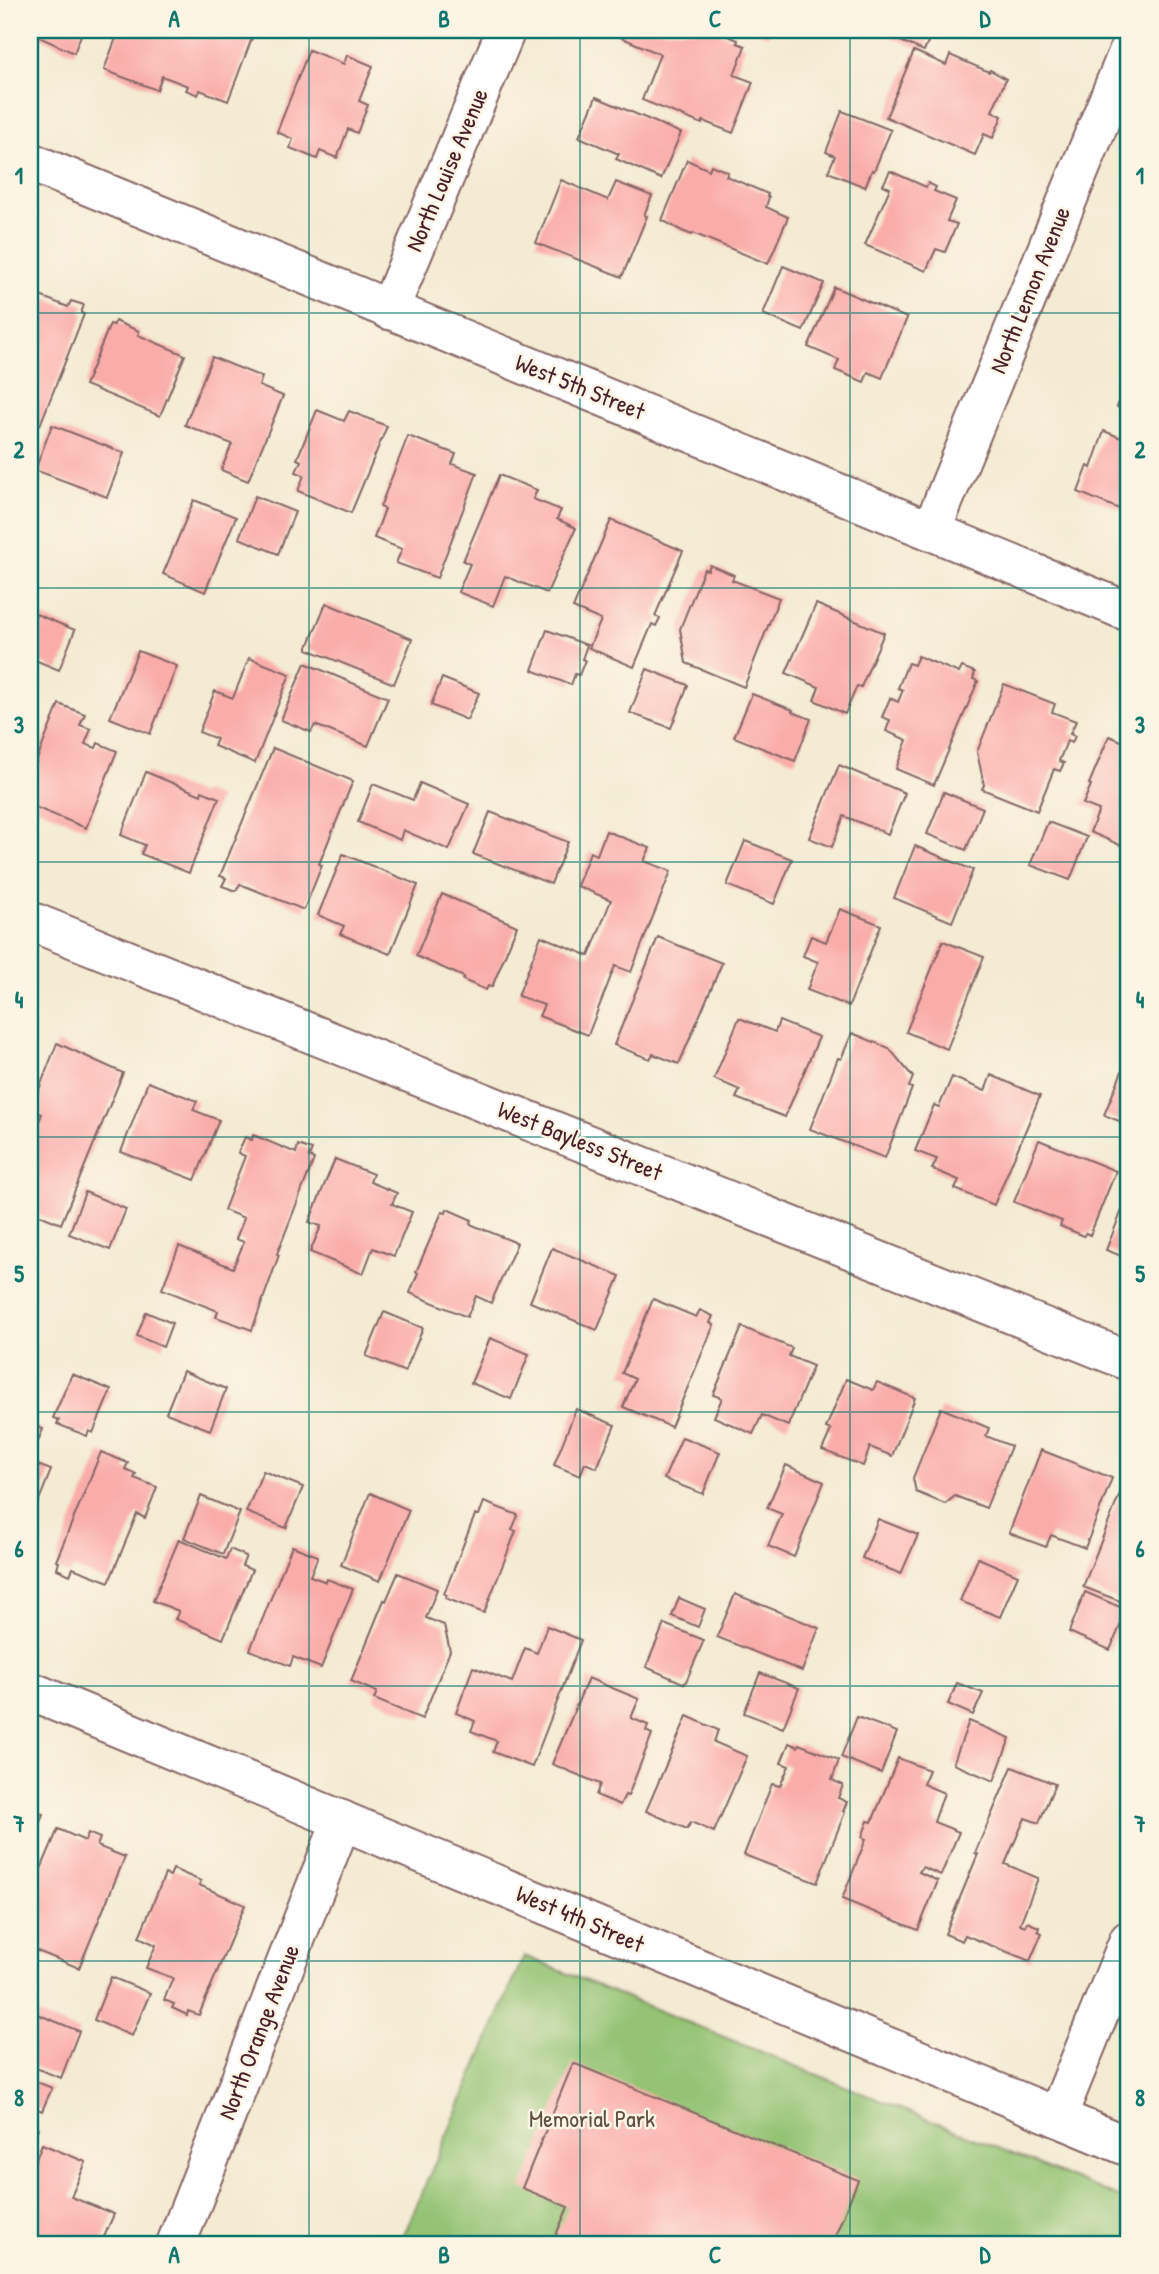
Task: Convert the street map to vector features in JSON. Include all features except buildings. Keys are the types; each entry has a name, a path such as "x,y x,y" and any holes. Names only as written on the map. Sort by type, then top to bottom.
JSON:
{"street":[{"name":"North Louise Avenue","path":"389,310 506,30"},
{"name":"North Lemon Avenue","path":"932,529 1129,50"},
{"name":"West 5th Street","path":"30,162 932,529 1129,612"},
{"name":"West Bayless Street","path":"30,921 1129,1361"},
{"name":"West 4th Street","path":"30,1691 1129,2147"},
{"name":"North Orange Avenue","path":"176,2244 342,1820"},
{"path":"1057,2117 1129,1940"}],"green space":[{"name":"Memorial Park","path":"524,1956 1129,2201 1129,2244 400,2244"}]}
